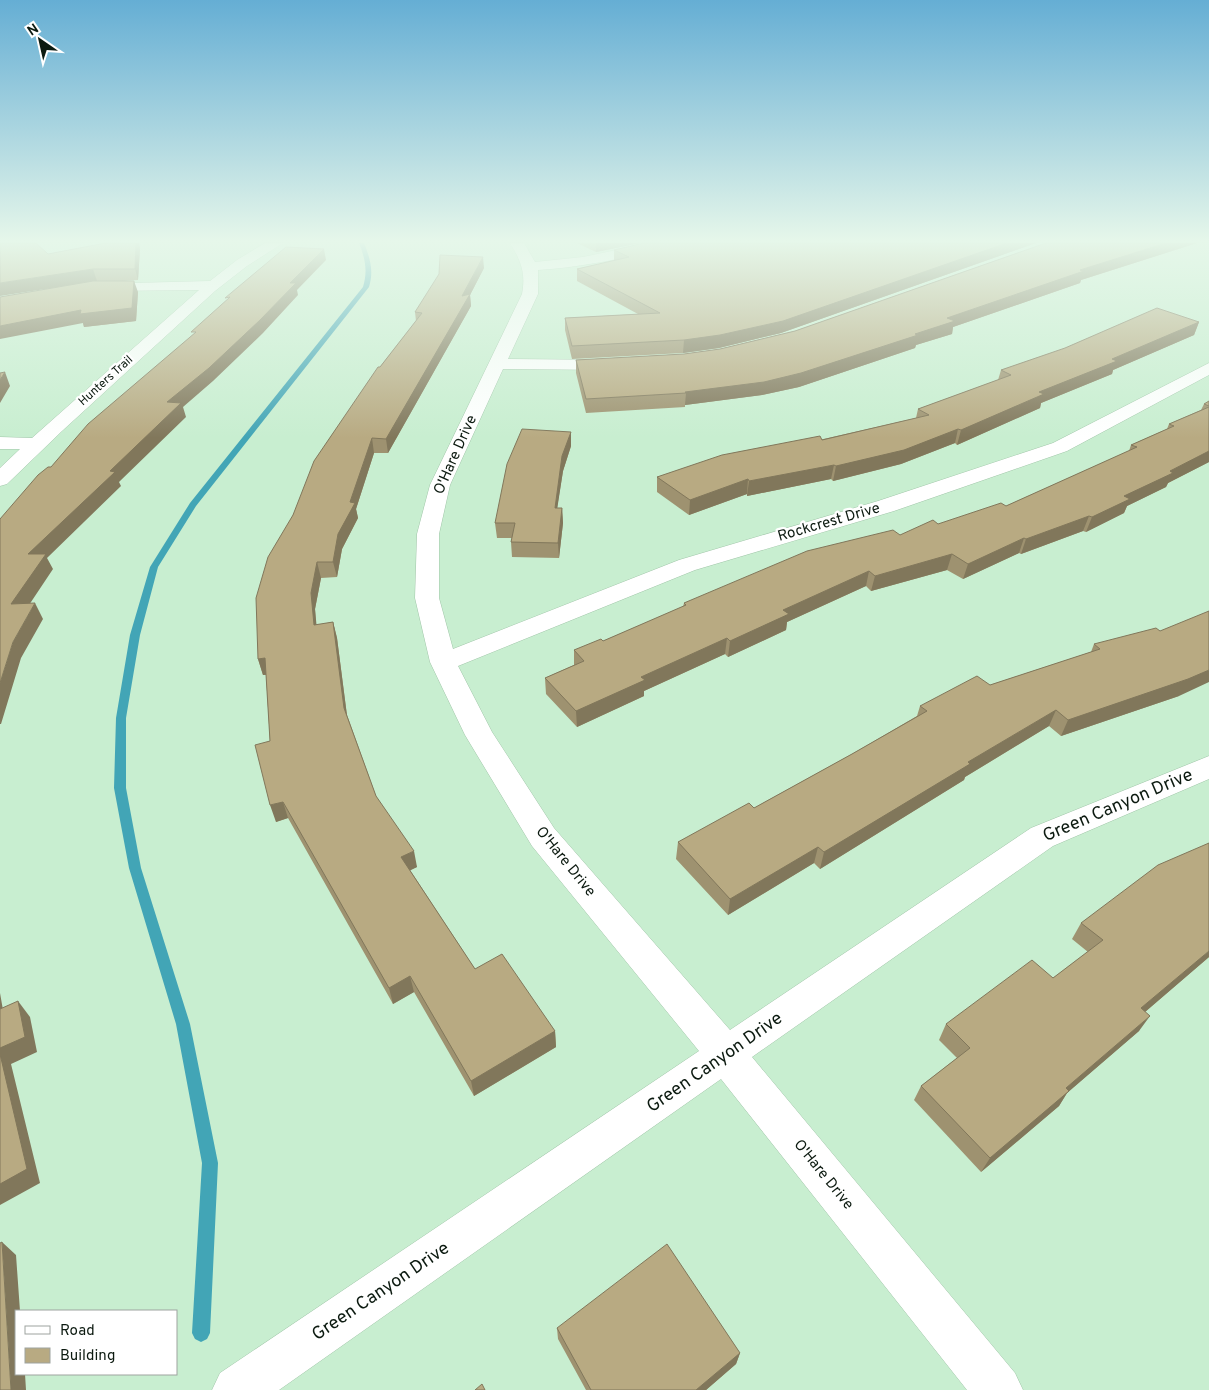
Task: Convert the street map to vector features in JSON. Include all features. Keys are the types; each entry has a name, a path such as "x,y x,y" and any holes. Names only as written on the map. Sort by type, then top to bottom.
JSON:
{"street":[{"name":"Hunters Trail","path":"0,480 35,444 187,308"},
{"name":"O'Hare Drive","path":"524,308 499,364 440,485 428,534 427,598 443,662 479,736 544,838 726,1055 998,1390"},
{"path":"499,364 583,366 629,364"},
{"name":"Rockcrest Drive","path":"443,662 687,565 886,506 1060,447 1209,368"},
{"path":"0,443 35,444"},
{"name":"Green Canyon Drive","path":"238,1390 1042,837 1209,768"}],"building":[{"path":"0,308 132,308 80,314 81,310 0,326"},
{"path":"218,308 272,308 209,368 167,402 181,403 110,471 115,472 28,554 46,554 11,604 35,603 13,642 0,683 0,519 38,475 48,467 51,467 88,424 196,332 191,332"},
{"path":"418,308 462,308 386,439 372,438 350,502 355,503 338,534 333,562 317,562 311,593 314,625 333,622 344,708 376,796 414,851 401,857 475,969 502,954 555,1031 471,1081 410,976 389,988 283,802 270,805 255,745 270,741 265,658 258,659 256,598 268,557 293,515 314,461 378,367 380,367 422,313 415,312"},
{"path":"650,308 821,308 783,321 720,335 684,340 572,346 565,318 660,313"},
{"path":"861,308 977,308 947,318 955,321 915,334 918,335 801,373 764,382 686,393 586,399 576,360 684,354 720,349 795,331"},
{"path":"1157,308 1199,322 1112,359 1117,361 1039,392 1044,394 961,430 958,429 904,450 836,466 749,481 748,479 690,500 657,477 722,455 820,436 822,440 929,415 918,409 1011,375 1001,370 1065,348"},
{"path":"5,372 0,380 0,373"},
{"path":"1209,407 1209,451 1170,471 1173,473 1124,496 1130,499 1092,517 1089,516 1026,539 1024,538 968,564 952,554 875,576 869,571 783,610 789,614 730,641 727,638 641,677 645,680 576,711 545,678 584,661 574,650 601,639 603,641 686,605 684,603 807,551 893,530 900,535 933,520 938,524 1001,503 1006,506 1137,447 1131,445 1174,426 1169,424"},
{"path":"522,429 571,432 562,456 555,508 562,508 558,543 511,542 515,523 495,523 507,464"},
{"path":"1209,611 1209,670 1068,720 1056,710 968,762 970,764 824,852 818,847 730,899 678,842 749,803 754,808 852,754 927,711 920,706 977,676 990,685 1100,649 1094,644 1156,628 1160,631"},
{"path":"1209,843 1209,951 1141,1008 1150,1016 1066,1088 1069,1091 990,1158 921,1086 970,1048 946,1024 1032,960 1053,978 1103,940 1081,923 1158,865"},
{"path":"18,1001 25,1037 0,1048 0,1009"},
{"path":"0,1054 27,1169 0,1184"},
{"path":"2,1242 11,1390 0,1390 0,1243"},
{"path":"667,1244 740,1353 696,1390 591,1390 557,1328"},
{"path":"482,1384 485,1390 475,1390"}],"waterway":[{"path":"201,1333 210,1163 183,1024 135,868 120,788 121,718 135,635 154,567 193,505 349,308"}]}
